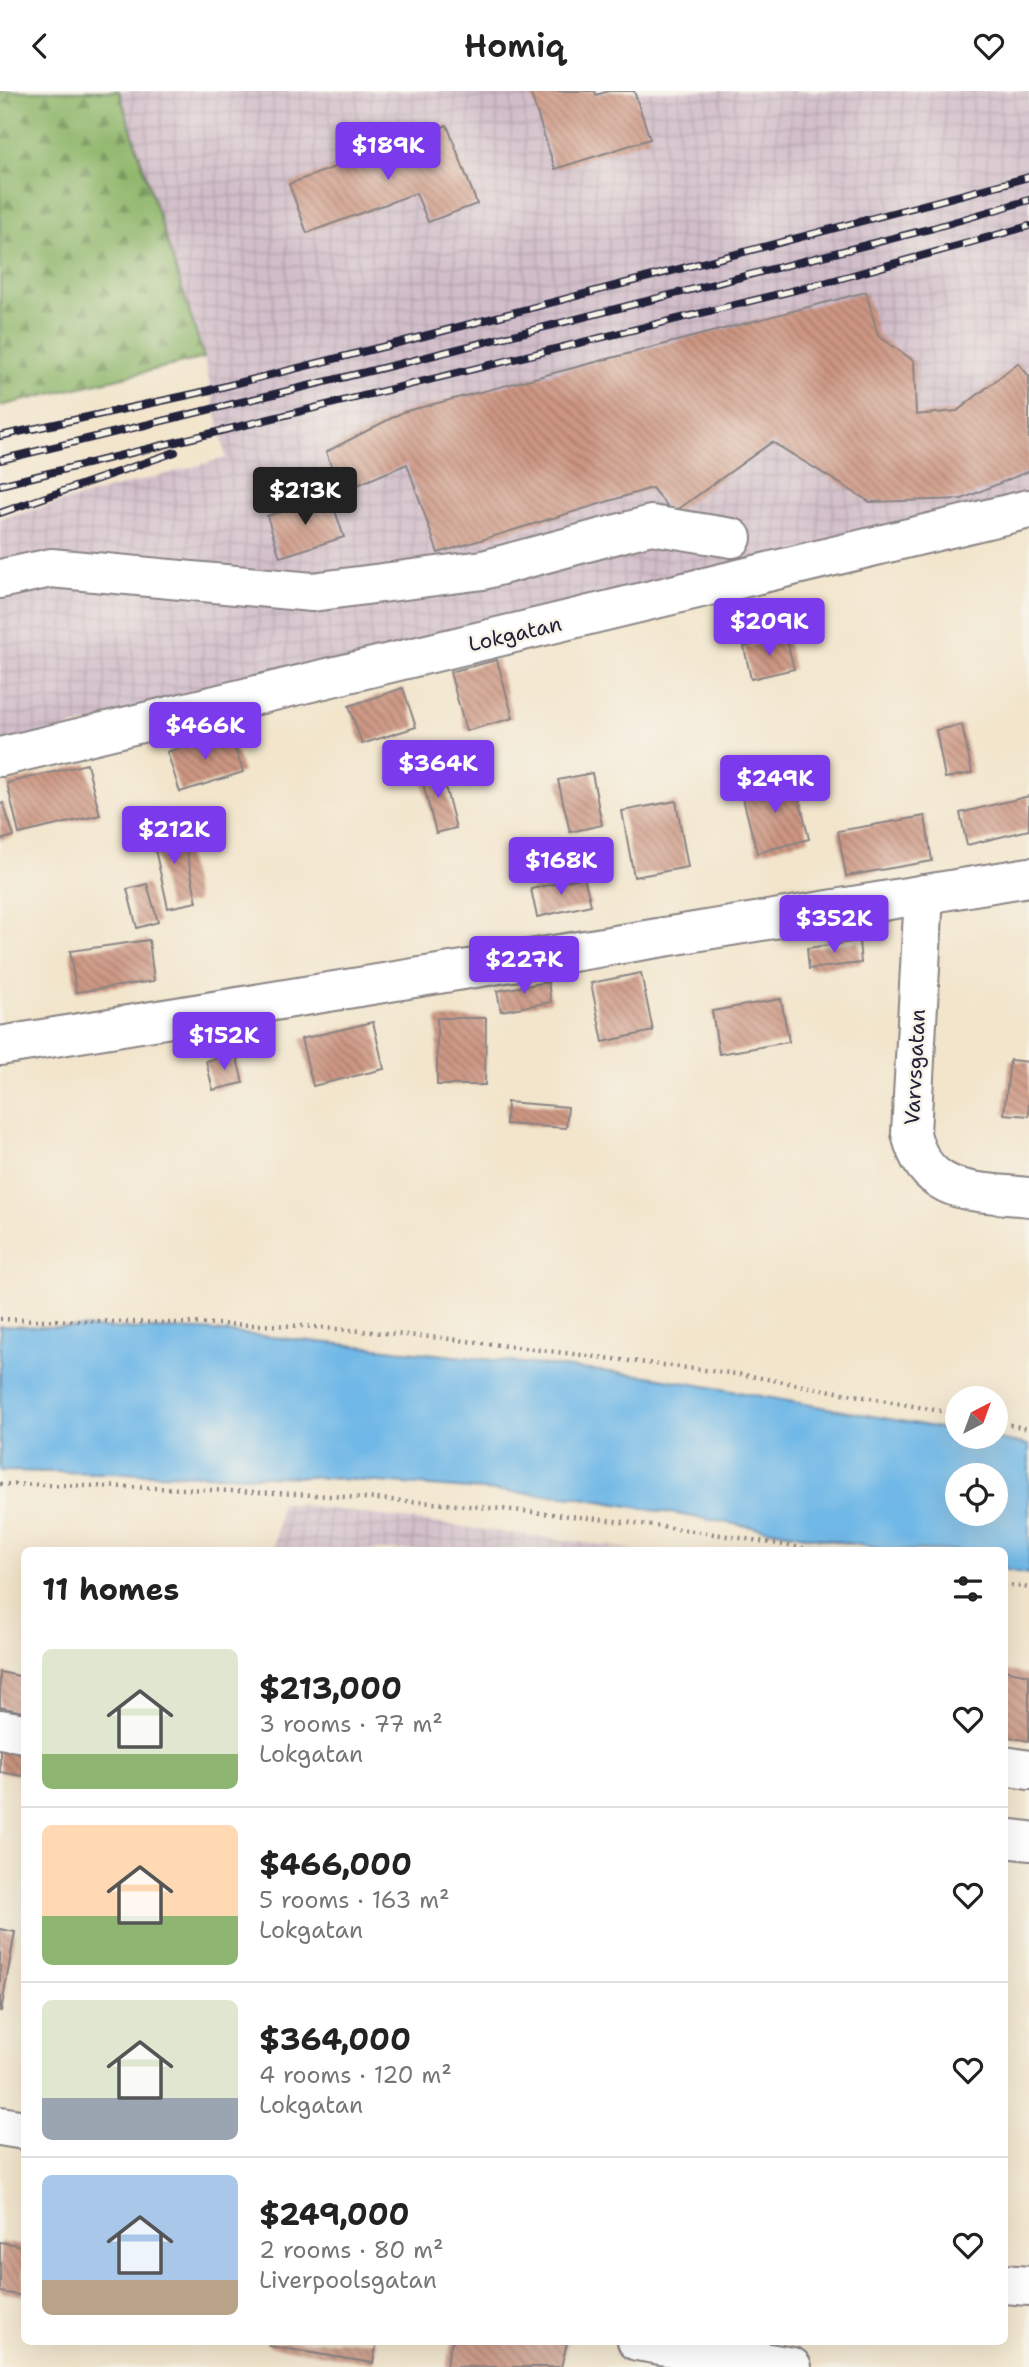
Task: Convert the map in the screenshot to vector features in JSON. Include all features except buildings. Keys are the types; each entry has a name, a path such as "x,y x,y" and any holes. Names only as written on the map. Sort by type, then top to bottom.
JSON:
{"street":[{"name":"Lokgatan","path":"0,757 1029,509"},
{"path":"0,579 51,568 312,592 483,571 652,525 732,538"},
{"path":"0,1046 1029,877"},
{"name":"Varvsgatan","path":"924,894 911,1133 915,1151 934,1177 950,1187 1029,1197"},
{"path":"0,1729 21,1732"},
{"path":"1008,1767 1029,1770"},
{"path":"1008,1838 1029,1841"},
{"path":"0,2126 21,2130"},
{"path":"1008,2284 1029,2286"},
{"path":"660,2345 789,2367 789,2345"}],"path":[{"path":"0,1319 302,1326 442,1338 745,1375 945,1412"},
{"path":"1008,1425 1029,1429"},
{"path":"0,1484 382,1498 613,1518 793,1547"},
{"path":"1008,1585 1029,1588"}],"shaded area":[{"path":"119,91 1029,91 1029,500 0,744 0,519 226,458 204,358"},
{"path":"281,1502 614,1547 274,1547"}],"green space":[{"path":"0,91 119,91 204,358 0,406"}],"water":[{"path":"0,1326 204,1330 648,1376 945,1429 945,1449 1008,1449 1008,1441 1029,1445 1029,1574 1008,1570 1008,1547 870,1547 576,1497 312,1477 0,1471"}],"railway":[{"path":"0,436 198,393 386,346 1029,177"},
{"path":"0,460 399,364 933,228 1029,200"},
{"path":"0,485 824,283 1029,226"},
{"path":"0,513 175,452"}]}
